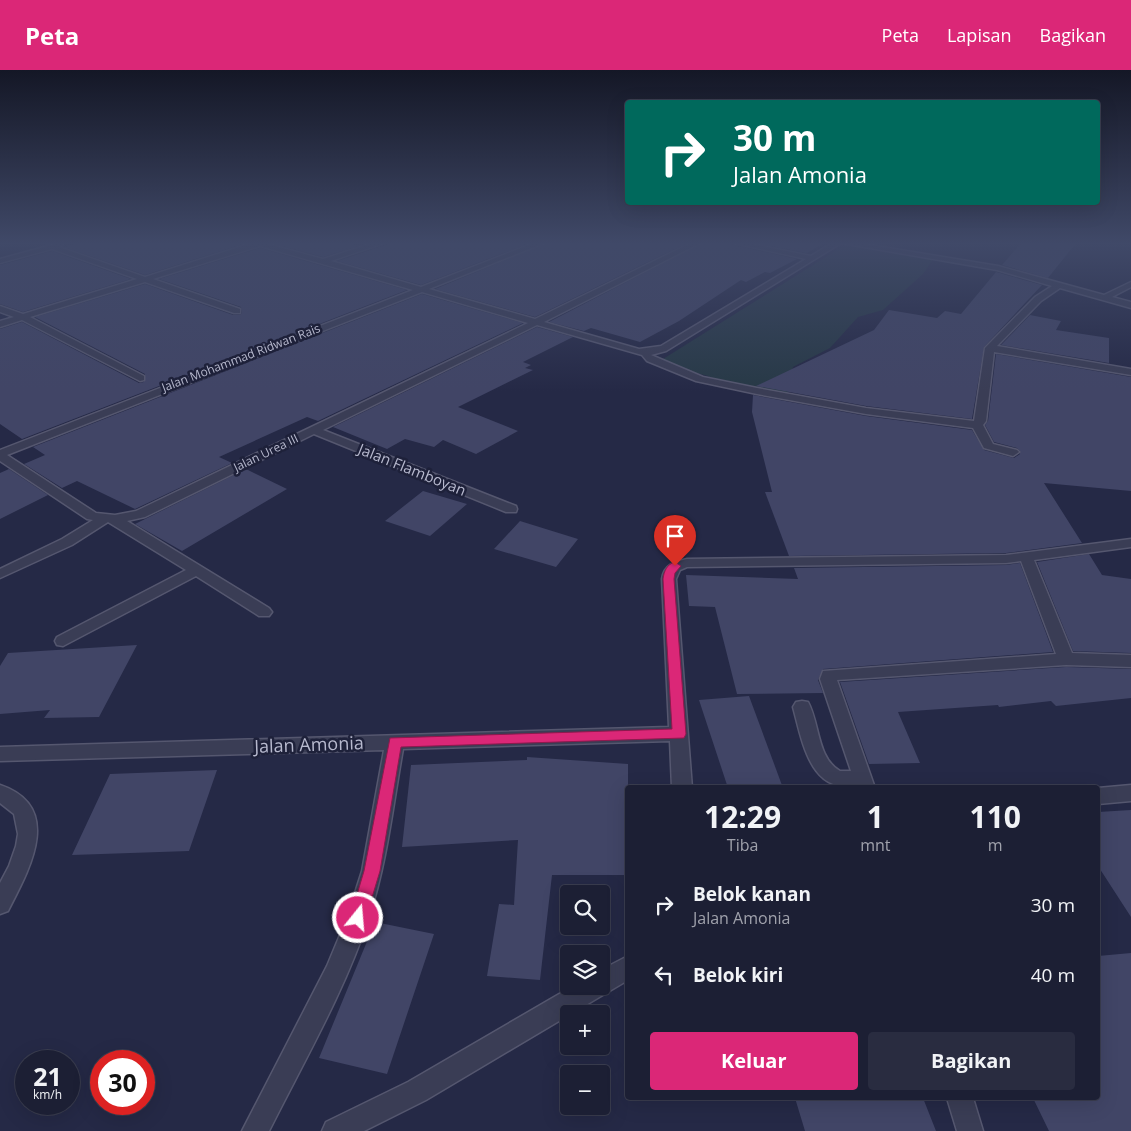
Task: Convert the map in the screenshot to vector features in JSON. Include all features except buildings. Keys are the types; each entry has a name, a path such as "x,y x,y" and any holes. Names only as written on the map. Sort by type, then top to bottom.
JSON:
{"street":[{"path":"0,324 103,293"},
{"path":"182,293 237,311"},
{"name":"Jalan Mohammad Ridwan Rais","path":"0,455 413,293"},
{"path":"428,293 631,351 649,352 663,349 755,293"},
{"name":"Jalan Urea III","path":"110,519 140,514 596,293"},
{"path":"977,425 980,421 990,348 1038,299 1047,293"},
{"path":"1085,293 1131,305"},
{"path":"1104,298 1115,293"},
{"path":"0,308 23,317 140,378"},
{"path":"990,348 1131,372"},
{"path":"649,352 646,355 650,359 700,379 866,411 977,425"},
{"path":"977,425 988,446 1013,452"},
{"name":"Jalan Flamboyan","path":"313,430 511,509"},
{"path":"0,455 92,516 110,519 264,612"},
{"path":"0,574 110,519"},
{"path":"682,785 669,579 670,572 675,566 687,563 1006,559 1131,543"},
{"path":"1026,556 1066,659"},
{"path":"63,641 196,570"},
{"path":"802,707 822,767 828,775 838,779 864,782 828,679 829,675 1066,659 1131,661"},
{"name":"Jalan Amonia","path":"0,754 679,734"},
{"path":"255,1131 335,974 358,918 372,871 395,742"},
{"path":"1100,796 1131,793"},
{"path":"0,794 21,808 28,832 25,855 0,904"},
{"path":"610,978 625,969"},
{"path":"335,1131 417,1091 581,995"},
{"path":"961,1100 970,1131"}],"shaded area":[{"path":"769,293 902,293 883,310 858,317 830,348 793,367 787,396 719,383 708,376 669,366 663,359"}],"route":[{"path":"358,918 372,871 395,742 679,734 669,579 670,572 675,566"}]}
